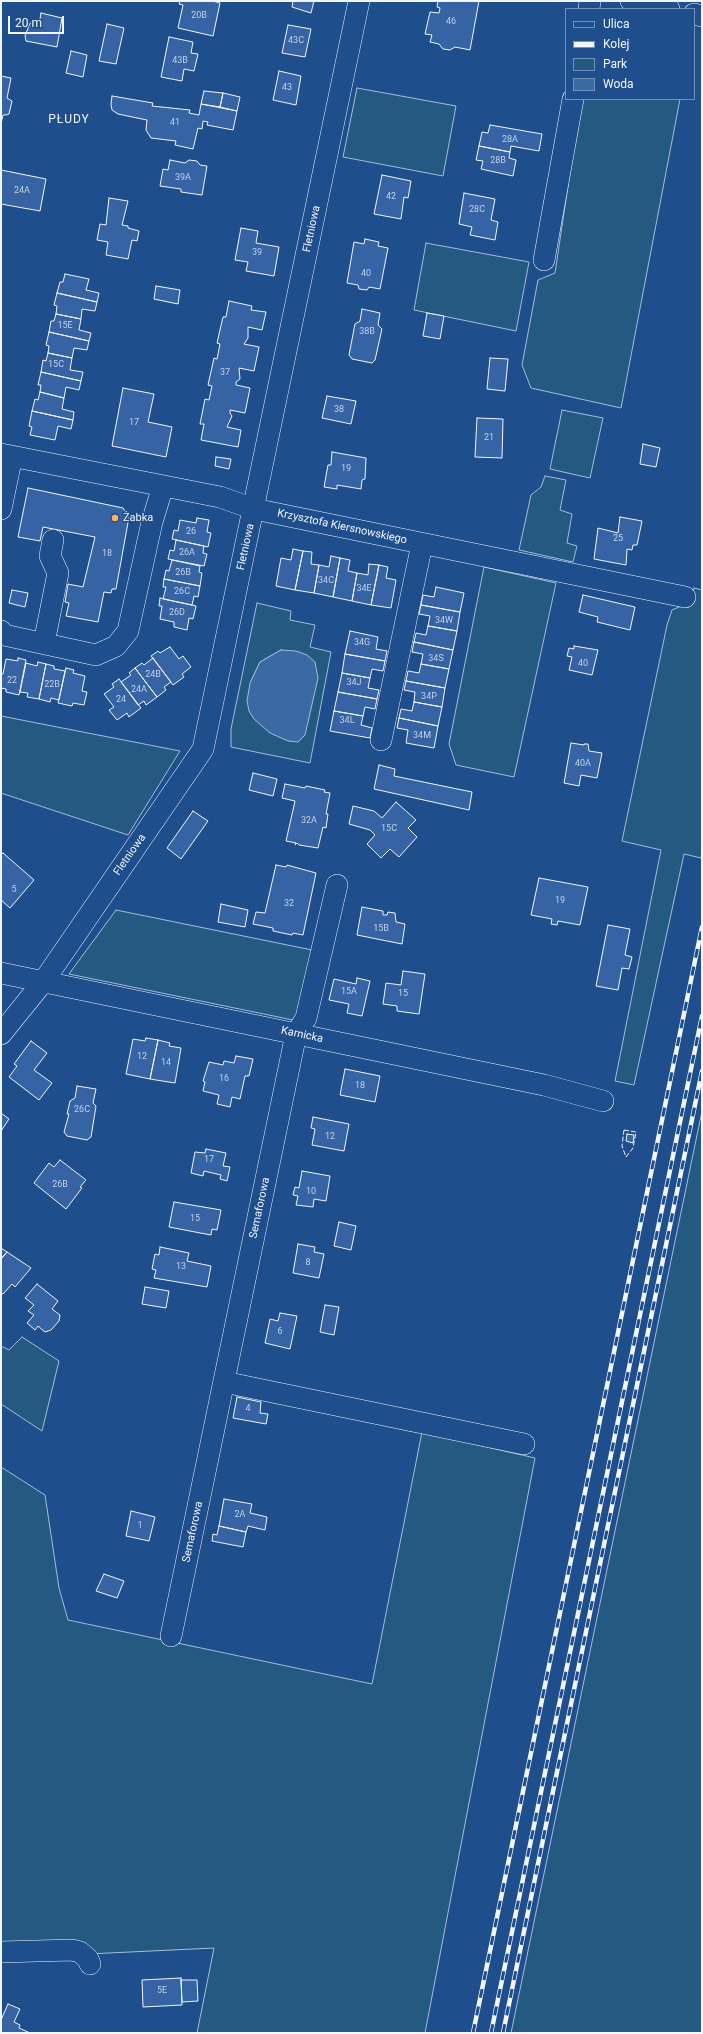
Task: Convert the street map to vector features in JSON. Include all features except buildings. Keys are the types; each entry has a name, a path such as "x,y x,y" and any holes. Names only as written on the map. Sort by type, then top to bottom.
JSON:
{"street":[{"name":"Fletniowa","path":"1,1034 43,982 203,750 358,1"},
{"path":"631,1 664,8"},
{"path":"544,260 573,100"},
{"name":"Krzysztofa Kiersnowskiego","path":"7,455 220,497 254,509 685,597"},
{"path":"1,509 7,455"},
{"path":"1,631 4,635 96,655 116,646 128,631 152,522 163,486"},
{"path":"44,643 58,573 50,556 53,540"},
{"path":"381,740 422,544"},
{"name":"Semaforowa","path":"171,1636 296,1034 306,1018 337,885"},
{"name":"Karnicka","path":"1,973 544,1085 603,1101"},
{"path":"224,1382 524,1444"},
{"path":"1,1952 72,1950 80,1952 88,1959 90,1964"}],"green space":[{"path":"357,88 456,106 443,176 343,157"},
{"path":"581,100 680,100 621,408 531,388 522,365 538,280 555,273"},
{"path":"426,243 529,262 516,331 414,310"},
{"path":"562,410 603,418 590,478 550,469"},
{"path":"545,476 566,480 560,510 572,514 567,543 577,546 573,562 519,550 531,495 541,487"},
{"path":"484,567 556,583 514,777 456,765 449,744"},
{"path":"694,588 702,590 702,852 701,858 684,854 634,1085 615,1081 661,850 622,841 667,625 672,610 691,602"},
{"path":"257,603 291,611 290,620 315,625 310,647 331,652 310,763 231,747 231,729","holes":["281,650 251,681 260,662"]},
{"path":"1,716 180,751 128,835 1,793"},
{"path":"116,910 312,950 298,1021 69,974"},
{"path":"702,1111 702,2033 511,2033"},
{"path":"22,1337 59,1361 42,1431 1,1404 1,1346 9,1350"},
{"path":"422,1432 535,1458 425,2033 197,2033 214,1948 88,1954 1,1944 1,1467 45,1495 59,1588 68,1620 372,1684"}],"water":[{"path":"281,650 296,651 307,655 315,662 318,678 305,735 298,742 288,741 270,733 254,719 249,711 247,701 250,683 260,662"}],"railway":[{"path":"473,2033 702,927"},
{"path":"491,2033 702,1016"},
{"path":"503,2033 702,1071"}],"fence":[{"path":"624,1130 636,1132 633,1148 626,1157 622,1146 624,1130"}],"place":[{"name":"Żabka","path":"115,518"}],"district":[{"name":"PŁUDY","path":"69,120"}]}
